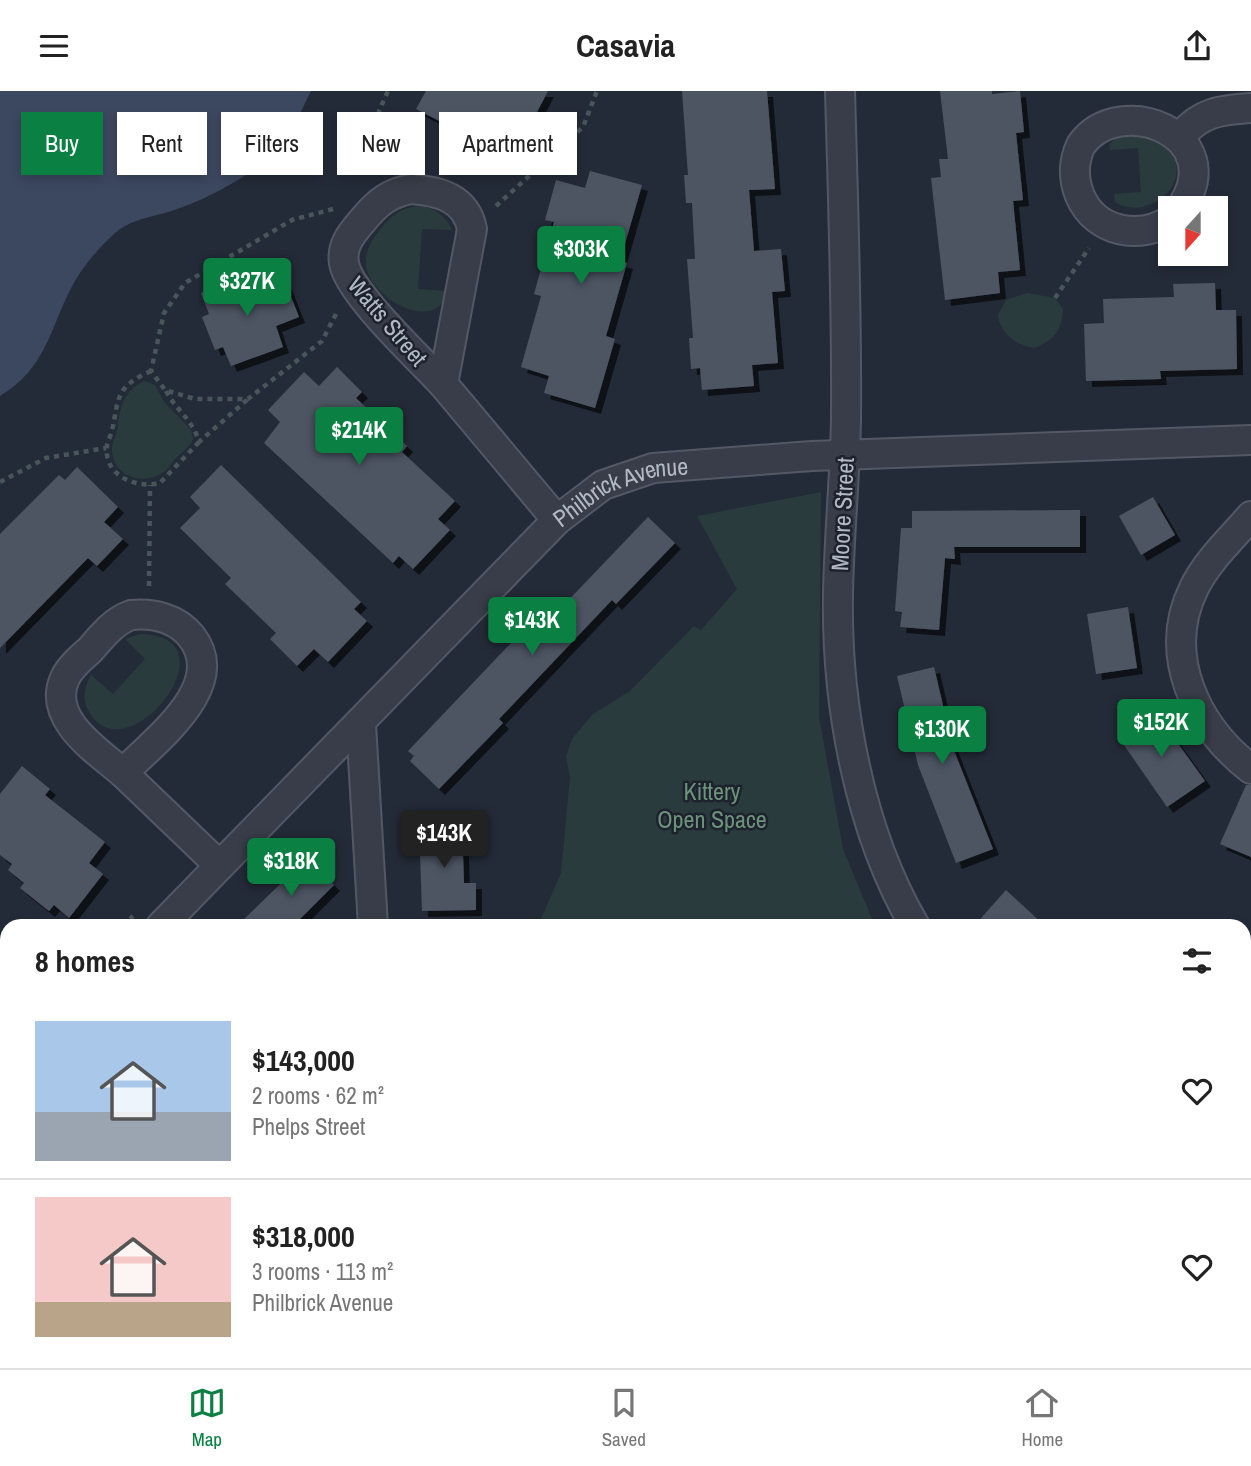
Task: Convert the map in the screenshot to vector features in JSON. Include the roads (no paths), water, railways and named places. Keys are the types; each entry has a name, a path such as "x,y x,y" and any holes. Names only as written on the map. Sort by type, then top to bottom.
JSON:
{"street":[{"name":"Moore Street","path":"840,91 846,269 844,456 838,595 840,645 849,727 866,808 888,870 912,919"},
{"path":"1182,135 1194,121 1210,112 1251,109"},
{"path":"1158,224 1139,232 1121,230 1106,225 1084,206 1075,181 1079,149 1091,130 1107,118 1133,112 1165,121 1182,135 1190,148 1195,179 1187,196"},
{"name":"Watts Street","path":"443,384 472,229 464,209 444,195 411,189 390,194 364,218 350,236 344,252 344,264 351,281 443,384 557,520"},
{"name":"Philbrick Avenue","path":"168,919 361,724 557,520 603,485 653,468 844,456 1251,440"},
{"path":"1251,516 1216,556 1194,589 1184,624 1182,664 1191,693 1205,719 1229,750 1251,769"},
{"path":"123,773 194,699 201,682 202,661 193,639 173,621 148,615 131,615 118,621 69,671 63,684 63,708 70,725 219,865"},
{"path":"361,724 373,919"}],"water":[{"path":"0,91 311,91 301,112 221,112 221,175 246,175 193,203 130,224 110,237 92,257 70,290 40,356 17,384 0,396"}],"park label":[{"name":"Kittery Open Space","path":"712,805"}]}
